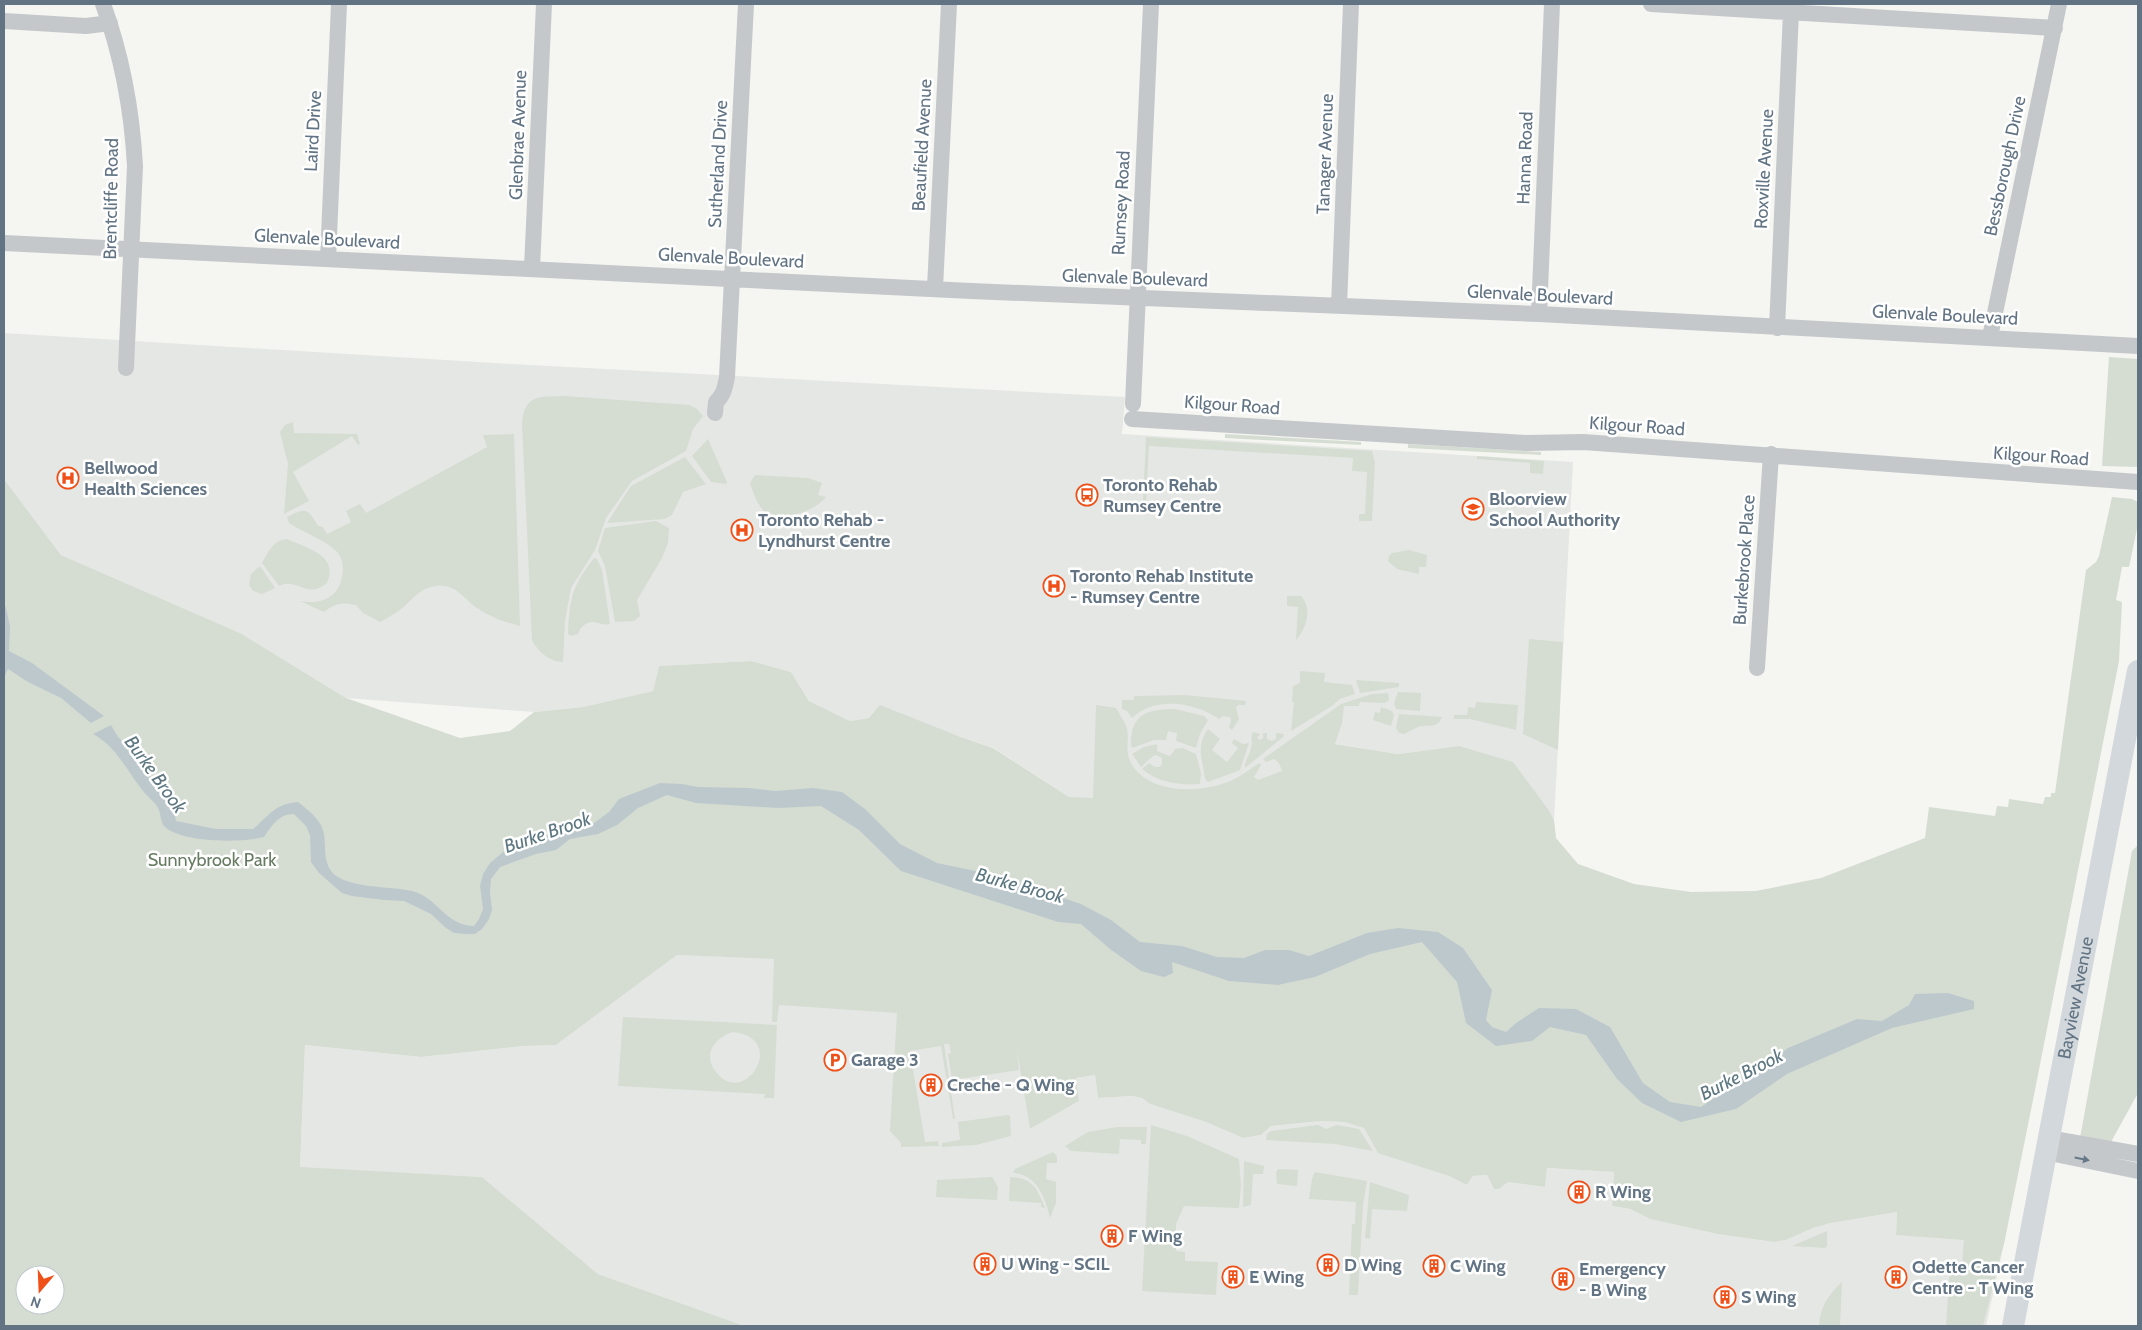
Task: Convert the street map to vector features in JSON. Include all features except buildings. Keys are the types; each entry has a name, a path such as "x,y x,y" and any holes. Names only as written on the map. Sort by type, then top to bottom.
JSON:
{"main road":[{"name":"Bayview Avenue","path":"2013,1326 2138,671"}],"street":[{"name":"Brentcliffe Road","path":"103,4 116,41 123,71 134,140 135,166 126,368"},
{"name":"Laird Drive","path":"328,259 339,4"},
{"name":"Glenbrae Avenue","path":"532,268 544,4"},
{"name":"Sutherland Drive","path":"715,412 716,402 721,397 725,388 727,377 746,4"},
{"name":"Beaufield Avenue","path":"935,288 949,4"},
{"name":"Rumsey Road","path":"1132,412 1151,4"},
{"name":"Tanager Avenue","path":"1339,306 1351,4"},
{"name":"Hanna Road","path":"1539,314 1552,4"},
{"path":"1651,4 2055,28"},
{"name":"Bessborough Drive","path":"1990,337 2059,4"},
{"name":"Roxville Avenue","path":"1778,328 1791,12"},
{"path":"4,21 86,26 110,22"},
{"name":"Glenvale Boulevard","path":"4,243 1137,298 1539,314 2138,346"},
{"name":"Kilgour Road","path":"1132,412 1517,443 1583,442 1771,454 1991,473 2138,482"},
{"name":"Burkebrook Place","path":"1757,668 1771,454"},
{"path":"2047,1145 2120,1159 2138,1171"},
{"path":"2120,1159 2138,1154"}],"shaded area":[{"path":"4,333 512,364 1125,397 1122,434 1573,462 1554,820 1550,812 1459,746 1398,754 1331,743 1307,762 1188,810 1069,797 994,748 958,736 869,718 850,721 809,701 791,672 751,661 659,666 653,691 583,707 534,712 346,698 240,633 61,555 4,479"},
{"path":"677,955 794,959 1015,1035 1030,1129 1079,1101 1076,1078 1095,1075 1098,1098 1132,1096 1142,1098 1150,1104 1206,1122 1243,1138 1261,1135 1271,1126 1321,1121 1344,1122 1359,1126 1364,1128 1378,1152 1449,1176 1467,1185 1473,1176 1487,1175 1494,1189 1499,1189 1508,1182 1545,1187 1547,1168 1614,1172 1612,1206 1630,1209 1650,1219 1717,1234 1774,1242 1786,1240 1813,1228 1831,1223 1897,1212 1896,1235 2005,1239 1986,1326 745,1326 598,1274 482,1177 300,1168 305,1045 421,1057 524,1046 556,1045"}],"green space":[{"path":"2109,357 2138,359 2138,467 2102,466"},
{"path":"564,396 689,405 696,408 703,416 693,429 686,451 632,481 606,518 595,550 571,588 565,621 563,662 558,662 544,655 532,640 522,423 526,407 530,402 541,397"},
{"path":"293,422 294,433 357,434 360,444 358,445 352,436 293,472 309,501 284,514 288,464 280,432 285,425"},
{"path":"514,434 520,626 502,621 485,613 456,590 445,586 431,587 423,590 400,610 380,622 363,613 356,605 339,604 324,612 300,601 321,601 333,595 340,584 343,564 340,556 334,549 289,523 287,517 306,511 312,516 318,526 323,527 327,534 351,522 346,511 360,504 366,513 487,447 483,435"},
{"path":"1225,434 1361,442 1361,445 1225,438"},
{"path":"1146,437 1372,451 1375,463 1372,521 1359,521 1359,514 1365,514 1367,472 1352,471 1353,458 1149,446 1146,503 1143,502"},
{"path":"708,439 727,482 726,484 711,482 692,456"},
{"path":"1408,444 1541,452 1541,455 1408,448"},
{"path":"1477,456 1544,461 1543,474 1530,473 1530,463 1477,459"},
{"path":"685,457 706,484 683,492 672,515 665,519 607,523 631,486"},
{"path":"755,475 808,478 822,483 818,495 826,497 814,507 797,514 779,517 771,515 762,509 754,494 750,483"},
{"name":"Sunnybrook Park","path":"4,479 61,555 240,633 346,698 460,738 510,731 534,712 583,707 653,691 659,666 751,661 791,672 809,701 850,721 869,718 880,705 993,748 1069,797 1093,798 1096,705 1116,708 1127,729 1129,758 1139,773 1148,780 1160,785 1172,788 1198,789 1227,782 1242,775 1259,763 1261,765 1254,777 1258,780 1282,771 1279,763 1274,759 1266,762 1263,759 1341,704 1372,694 1388,693 1389,700 1385,703 1360,702 1359,706 1344,706 1342,723 1335,744 1398,754 1459,746 1513,762 1550,812 1554,820 1556,838 1578,864 1634,884 1691,892 1756,891 1821,878 1925,838 1929,807 1995,816 1997,806 2008,807 2009,799 2043,804 2045,797 2051,797 2051,793 2055,793 2086,570 2096,562 2099,556 2112,497 2132,499 2138,502 2138,524 2129,567 2122,567 2116,600 2122,602 2119,661 2005,1239 1983,1326 1946,1326 1950,1265 1962,1265 1964,1240 1896,1235 1897,1212 1831,1223 1813,1228 1786,1240 1774,1242 1717,1234 1650,1219 1630,1209 1612,1206 1614,1172 1547,1168 1545,1187 1508,1182 1499,1189 1494,1189 1487,1175 1473,1176 1467,1185 1449,1176 1378,1153 1364,1128 1344,1122 1321,1121 1271,1126 1261,1135 1243,1138 1206,1122 1150,1104 1142,1098 1132,1096 1098,1098 1095,1075 1076,1078 1079,1101 1030,1129 1017,1051 1019,1070 952,1080 948,1054 951,1053 949,1044 944,1044 955,1119 953,1119 941,1046 910,1051 925,1142 938,1141 939,1146 901,1147 901,1143 890,1131 897,1013 779,1005 777,1022 772,1022 774,959 677,955 556,1045 524,1046 421,1057 305,1045 300,1167 482,1177 598,1274 745,1326 4,1326"},
{"path":"656,521 669,528 668,543 662,558 637,600 640,616 634,621 615,622 605,566 598,551 605,528"},
{"path":"287,539 312,550 325,559 330,573 327,583 320,588 313,589 292,584 279,586 262,563 274,544"},
{"path":"1409,550 1427,555 1426,567 1419,567 1419,574 1397,569 1388,561 1392,553"},
{"path":"594,558 597,559 602,570 610,624 588,623 580,629 578,634 571,636 568,634 573,594 581,577"},
{"path":"260,566 275,588 262,594 253,591 249,585 251,574"},
{"path":"1287,596 1301,596 1307,607 1305,625 1296,640 1298,607 1287,606"},
{"path":"1529,639 1563,642 1558,750 1523,734"},
{"path":"1300,671 1325,673 1324,682 1352,685 1355,694 1340,699 1291,731 1294,702 1292,702 1293,686 1300,683"},
{"path":"1356,680 1399,683 1399,687 1360,693"},
{"path":"1398,692 1421,693 1420,711 1396,709 1394,703"},
{"path":"1185,695 1246,701 1245,705 1236,707 1239,719 1232,730 1229,727 1230,717 1223,716 1219,719 1187,705 1163,704 1152,706 1132,718 1127,711 1122,709 1122,700 1134,700 1134,696"},
{"path":"1476,702 1518,705 1516,730 1470,719 1454,719 1454,715 1467,715 1468,707 1475,708"},
{"path":"1381,707 1392,711 1394,715 1391,726 1373,720 1375,712 1380,713"},
{"path":"1175,709 1204,716 1208,720 1200,734 1196,748 1176,741 1177,733 1168,731 1166,740 1154,740 1132,748 1131,739 1137,720 1154,711"},
{"path":"1399,714 1442,717 1435,725 1418,727 1404,734 1399,733 1396,728"},
{"path":"1208,729 1220,739 1212,750 1227,762 1238,748 1232,743 1234,739 1243,744 1249,743 1240,770 1208,782 1205,779 1201,748"},
{"path":"1253,732 1260,734 1257,738 1260,740 1263,738 1263,733 1267,733 1267,739 1272,741 1276,739 1276,733 1284,734 1283,737 1245,768 1245,763 1252,746"},
{"path":"1157,744 1157,751 1170,756 1175,749 1183,748 1196,754 1201,773 1200,784 1169,782 1155,777 1142,769 1149,763 1155,767 1160,767 1162,758 1156,755 1153,756 1141,767 1132,754 1144,747"},
{"path":"2138,845 2138,1093 2111,1142 2080,1138 2132,851"},
{"path":"623,1017 777,1025 774,1098 764,1098 765,1094 618,1086","holes":["733,1032 750,1037 758,1046 760,1057 756,1068 749,1077 739,1082 727,1081 712,1066 710,1059 712,1048 721,1038"]},
{"path":"1010,1116 1011,1136 976,1145 942,1147 942,1143 960,1140 958,1122"},
{"path":"1151,1125 1187,1136 1239,1159 1241,1186 1239,1208 1184,1206 1176,1224 1176,1251 1185,1252 1185,1261 1218,1262 1216,1295 1142,1291"},
{"path":"1318,1125 1326,1129 1337,1125 1359,1129 1373,1151 1335,1144 1266,1140 1267,1134 1271,1131"},
{"path":"1117,1127 1147,1127 1146,1144 1141,1144 1141,1140 1120,1139 1119,1154 1071,1151 1065,1146 1088,1132"},
{"path":"1053,1152 1057,1156 1057,1163 1047,1163 1046,1179 1056,1182 1056,1203 1050,1218 1039,1188 1028,1178 1013,1173 1015,1169"},
{"path":"1244,1161 1264,1166 1263,1174 1253,1174 1251,1205 1243,1207"},
{"path":"1278,1169 1298,1170 1297,1186 1277,1184 1276,1173"},
{"path":"1315,1172 1367,1181 1363,1205 1358,1295 1349,1295 1352,1224 1355,1224 1356,1202 1309,1199"},
{"path":"992,1177 998,1187 997,1200 936,1197 937,1180"},
{"path":"1010,1177 1024,1179 1033,1185 1045,1208 1041,1207 1041,1203 1009,1201"},
{"path":"1370,1182 1409,1195 1407,1211 1372,1209 1370,1239 1365,1238"},
{"path":"1827,1231 1827,1246 1825,1248 1792,1246"},
{"path":"1842,1282 1840,1326 1819,1326 1821,1313 1826,1302"}],"water":[{"path":"4,600 10,626 9,651 32,663 104,716 91,723 61,698 28,682 8,669 4,677"},
{"name":"Burke Brook","path":"111,725 118,737 132,750 174,811 176,821 216,829 253,829 268,815 283,805 298,802 314,816 323,829 328,867 337,877 357,884 403,889 421,894 455,921 474,926 483,909 480,886 483,874 490,863 503,852 564,827 594,823 609,812 619,799 660,783 775,791 813,788 842,792 865,809 900,844 937,863 995,875 1081,904 1111,920 1140,942 1182,946 1217,957 1244,958 1265,950 1289,950 1309,956 1367,933 1398,928 1438,932 1463,948 1492,990 1486,1020 1492,1027 1506,1032 1539,1008 1576,1009 1610,1027 1643,1083 1670,1102 1701,1107 1788,1048 1857,1019 1882,1021 1909,1005 1915,994 1948,993 1974,1001 1974,1009 1892,1028 1787,1074 1736,1109 1681,1122 1642,1103 1617,1079 1586,1035 1550,1027 1532,1041 1496,1046 1466,1023 1457,982 1422,942 1370,954 1315,977 1278,985 1229,981 1172,962 1173,973 1164,977 1141,971 1110,949 1081,924 1058,922 901,871 859,830 821,806 778,808 696,803 667,795 638,808 617,825 598,834 570,839 556,850 536,854 500,867 491,879 492,910 489,919 482,929 475,934 454,933 431,914 404,901 352,896 342,893 319,873 311,862 310,835 306,826 294,814 280,818 264,837 254,839 227,841 197,839 172,832 164,826 157,806 143,791 121,759 108,745 93,734"}],"place":[{"name":"Bellwood Health Sciences","path":"68,478"},
{"name":"Toronto Rehab Rumsey Centre","path":"1087,495"},
{"name":"Bloorview School Authority","path":"1473,509"},
{"name":"Toronto Rehab - Lyndhurst Centre","path":"742,530"},
{"name":"Toronto Rehab Institute - Rumsey Centre","path":"1054,586"},
{"name":"Garage 3","path":"835,1060"},
{"name":"Creche - Q Wing","path":"931,1085"},
{"name":"R Wing","path":"1579,1192"},
{"name":"F Wing","path":"1112,1236"},
{"name":"U Wing - SCIL","path":"985,1264"},
{"name":"D Wing","path":"1328,1265"},
{"name":"C Wing","path":"1434,1266"},
{"name":"E Wing","path":"1233,1277"},
{"name":"Odette Cancer Centre - T Wing","path":"1896,1277"},
{"name":"Emergency - B Wing","path":"1563,1279"},
{"name":"S Wing","path":"1725,1297"}]}
